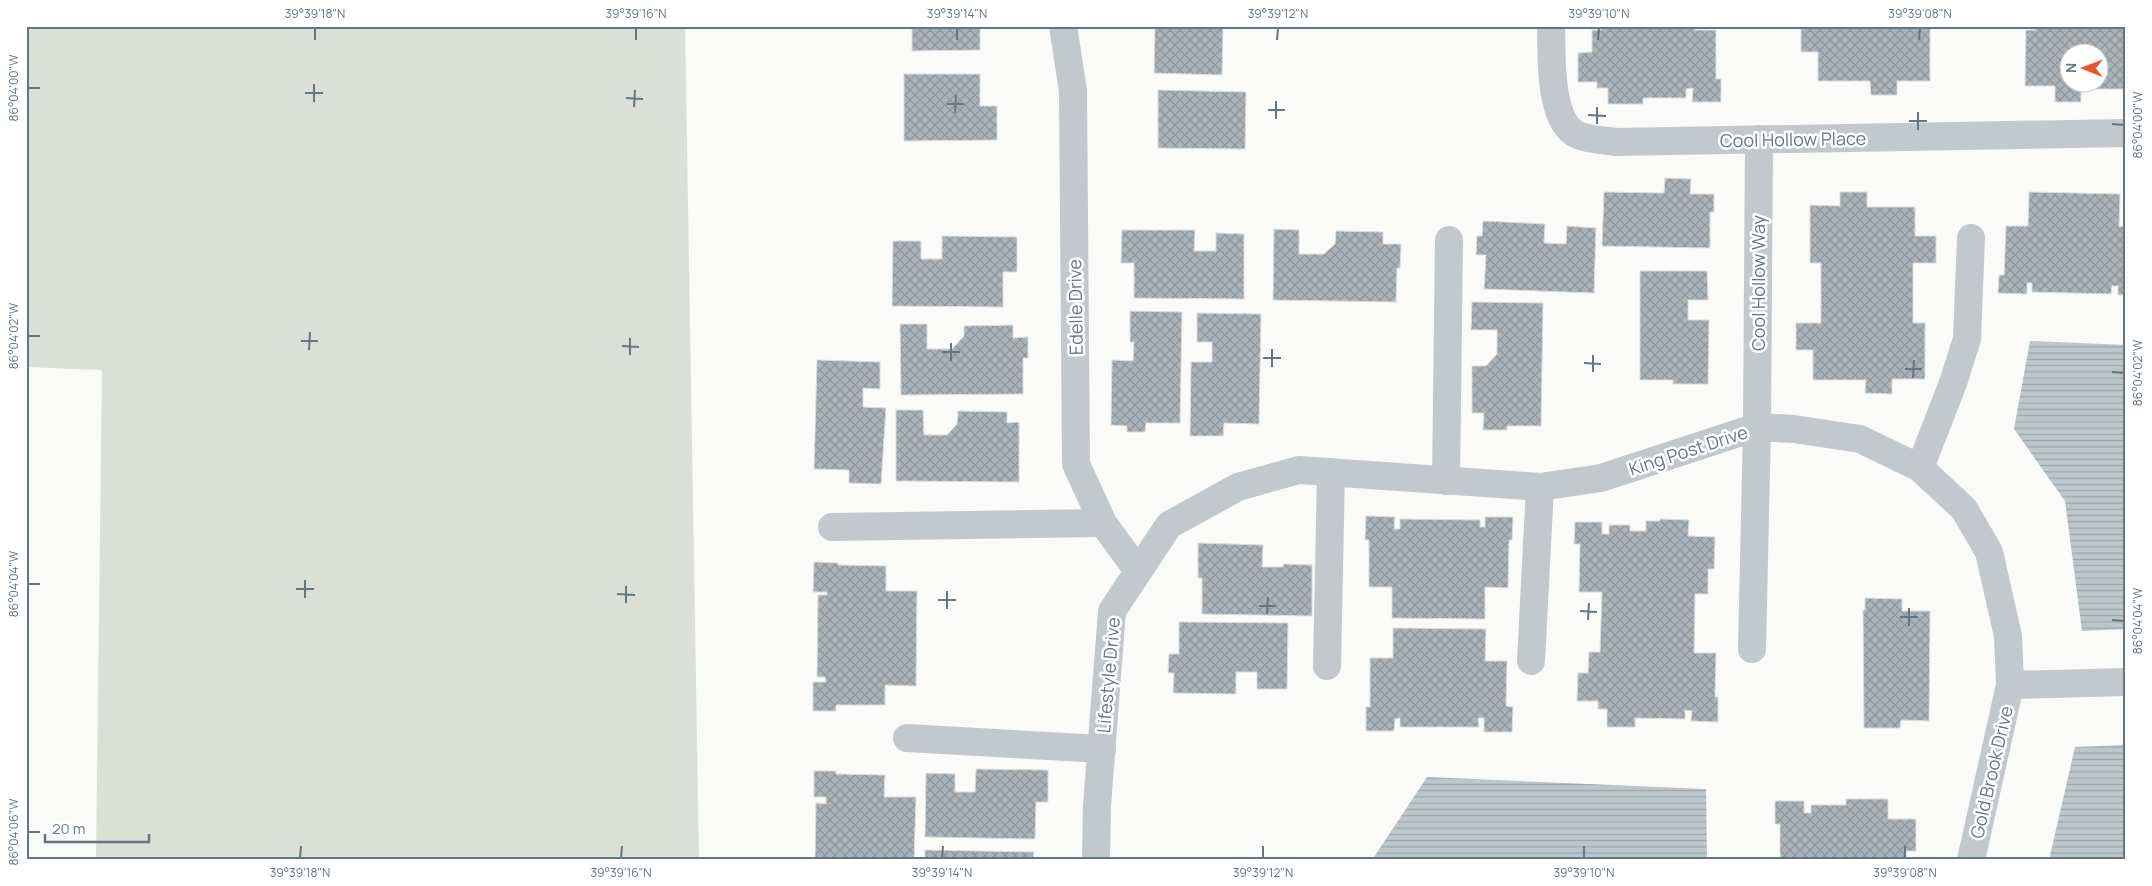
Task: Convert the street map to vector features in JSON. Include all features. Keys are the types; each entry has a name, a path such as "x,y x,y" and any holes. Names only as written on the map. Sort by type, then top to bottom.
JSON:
{"street":[{"name":"Edelle Drive","path":"1063,26 1074,91 1076,464 1104,523 1138,572"},
{"name":"Cool Hollow Place","path":"1551,26 1554,97 1562,120 1577,135 1616,142 2126,132"},
{"name":"Cool Hollow Way","path":"1752,649 1757,427 1759,139"},
{"path":"1920,468 1953,383 1967,338 1971,238"},
{"path":"1446,481 1449,240"},
{"name":"King Post Drive","path":"1238,487 1299,470 1540,487 1601,478 1757,427 1794,429 1860,439 1920,468 1964,509 1989,552 2008,636 2010,685"},
{"path":"1327,666 1331,472"},
{"name":"Lifestyle Drive","path":"1096,860 1112,611 1169,525 1238,487"},
{"path":"1531,661 1540,487"},
{"path":"832,527 1104,523"},
{"path":"2010,685 2126,682"},
{"name":"Gold Brook Drive","path":"1971,860 2010,685"},
{"path":"907,738 1102,749"}],"shaded area":[{"path":"26,26 685,26 699,860 96,860 102,370 26,367"},
{"path":"2030,341 2126,345 2126,629 2082,631 2065,501 2014,429"},
{"path":"2126,745 2126,860 2049,860 2075,747"},
{"path":"1427,777 1706,789 1707,860 1372,860"}],"building":[{"path":"912,26 980,26 980,50 912,51"},
{"path":"1155,26 1223,26 1222,75 1154,73"},
{"path":"1601,26 1695,26 1695,30 1716,30 1716,79 1721,79 1721,102 1692,102 1693,88 1686,89 1686,98 1643,98 1643,104 1608,104 1608,88 1597,88 1597,82 1578,82 1578,53 1592,52 1592,30 1601,30"},
{"path":"1801,26 1930,26 1930,81 1897,81 1897,95 1871,95 1870,81 1818,81 1818,52 1801,52"},
{"path":"2035,26 2126,26 2126,89 2110,89 2110,42 2060,42 2060,92 2081,92 2081,102 2055,102 2055,86 2025,86 2026,30 2035,30"},
{"path":"904,74 980,74 980,106 997,106 997,140 904,141"},
{"path":"1158,90 1246,92 1245,149 1158,148"},
{"path":"1665,178 1691,179 1690,194 1714,194 1714,212 1710,212 1710,248 1602,246 1604,192 1664,193"},
{"path":"1840,192 1867,192 1867,207 1915,207 1915,236 1936,236 1936,263 1913,263 1913,323 1925,323 1925,379 1892,379 1892,394 1865,393 1866,380 1813,380 1813,350 1796,350 1796,323 1821,323 1821,263 1810,263 1810,205 1840,206"},
{"path":"2029,192 2120,194 2119,226 2126,227 2126,295 2118,295 2118,286 2112,286 2111,294 2032,292 2032,283 2027,283 2027,294 1998,293 1999,275 2004,275 2006,226 2028,226"},
{"path":"1483,221 1545,224 1544,243 1566,244 1567,226 1596,228 1594,293 1484,289 1486,255 1476,255 1477,236 1482,236"},
{"path":"1274,229 1299,230 1299,254 1324,254 1335,244 1336,231 1383,232 1383,244 1401,244 1400,268 1397,268 1396,302 1273,300"},
{"path":"1122,230 1195,230 1194,251 1216,251 1216,233 1244,234 1244,299 1134,298 1134,263 1121,263"},
{"path":"942,236 1017,237 1017,272 1003,272 1003,307 892,306 893,241 921,241 921,259 942,259"},
{"path":"1640,271 1707,271 1708,300 1688,300 1688,320 1709,320 1708,384 1673,384 1673,380 1640,380"},
{"path":"1472,302 1543,303 1541,426 1507,426 1507,430 1483,430 1484,413 1472,413 1472,366 1486,366 1497,354 1497,330 1471,330"},
{"path":"1130,311 1182,312 1180,423 1146,423 1145,432 1127,432 1127,426 1111,425 1112,360 1133,361 1134,342 1130,342"},
{"path":"1197,313 1261,314 1259,424 1224,423 1223,436 1190,436 1191,362 1212,362 1212,342 1197,342"},
{"path":"900,324 927,324 927,349 952,349 964,336 964,326 1013,325 1013,338 1028,337 1028,358 1023,358 1023,394 901,395"},
{"path":"817,360 880,362 880,389 863,388 863,407 886,408 881,484 849,483 849,470 814,469"},
{"path":"896,410 923,410 924,435 947,435 957,424 958,411 1007,412 1007,423 1019,422 1019,482 896,481"},
{"path":"1366,516 1395,517 1394,529 1400,529 1400,519 1480,520 1480,527 1485,527 1485,517 1513,517 1512,540 1509,540 1508,588 1485,587 1485,619 1392,618 1392,587 1369,587 1369,540 1365,540"},
{"path":"1660,519 1689,520 1688,536 1715,537 1714,569 1708,569 1708,594 1695,594 1694,653 1716,653 1715,697 1718,697 1718,722 1691,721 1692,711 1685,710 1685,719 1635,718 1635,727 1607,727 1607,709 1598,709 1598,701 1577,701 1578,673 1588,673 1589,652 1600,652 1602,592 1579,592 1580,544 1574,544 1575,522 1602,522 1602,534 1609,534 1609,525 1630,525 1630,531 1646,531 1646,521 1660,521"},
{"path":"1198,543 1263,545 1262,567 1283,567 1284,564 1312,565 1312,616 1202,614 1202,578 1198,578"},
{"path":"814,562 838,563 838,565 886,566 886,591 917,591 916,686 885,685 885,705 836,705 836,711 813,711 813,682 826,682 825,677 817,677 818,595 827,595 827,592 813,592"},
{"path":"1865,598 1902,599 1902,611 1930,611 1929,721 1901,720 1900,728 1864,728 1863,610 1865,610"},
{"path":"1179,622 1288,623 1287,689 1257,689 1257,672 1236,672 1236,694 1173,693 1174,673 1168,673 1169,654 1179,654"},
{"path":"1393,628 1486,629 1485,661 1507,661 1506,706 1513,707 1512,732 1484,732 1484,718 1478,718 1479,727 1400,727 1400,718 1395,719 1394,731 1366,731 1366,707 1370,707 1370,658 1393,658"},
{"path":"976,769 1048,770 1048,802 1036,802 1035,839 925,837 926,773 955,774 955,792 975,792"},
{"path":"814,771 836,771 836,774 885,775 884,797 916,797 914,860 815,860 816,803 826,804 826,797 814,797"},
{"path":"1846,799 1888,799 1888,819 1916,819 1916,851 1906,851 1906,860 1780,860 1780,824 1775,824 1775,801 1804,801 1804,813 1811,813 1811,805 1846,805"},
{"path":"925,850 1034,852 1033,860 925,860"}]}
